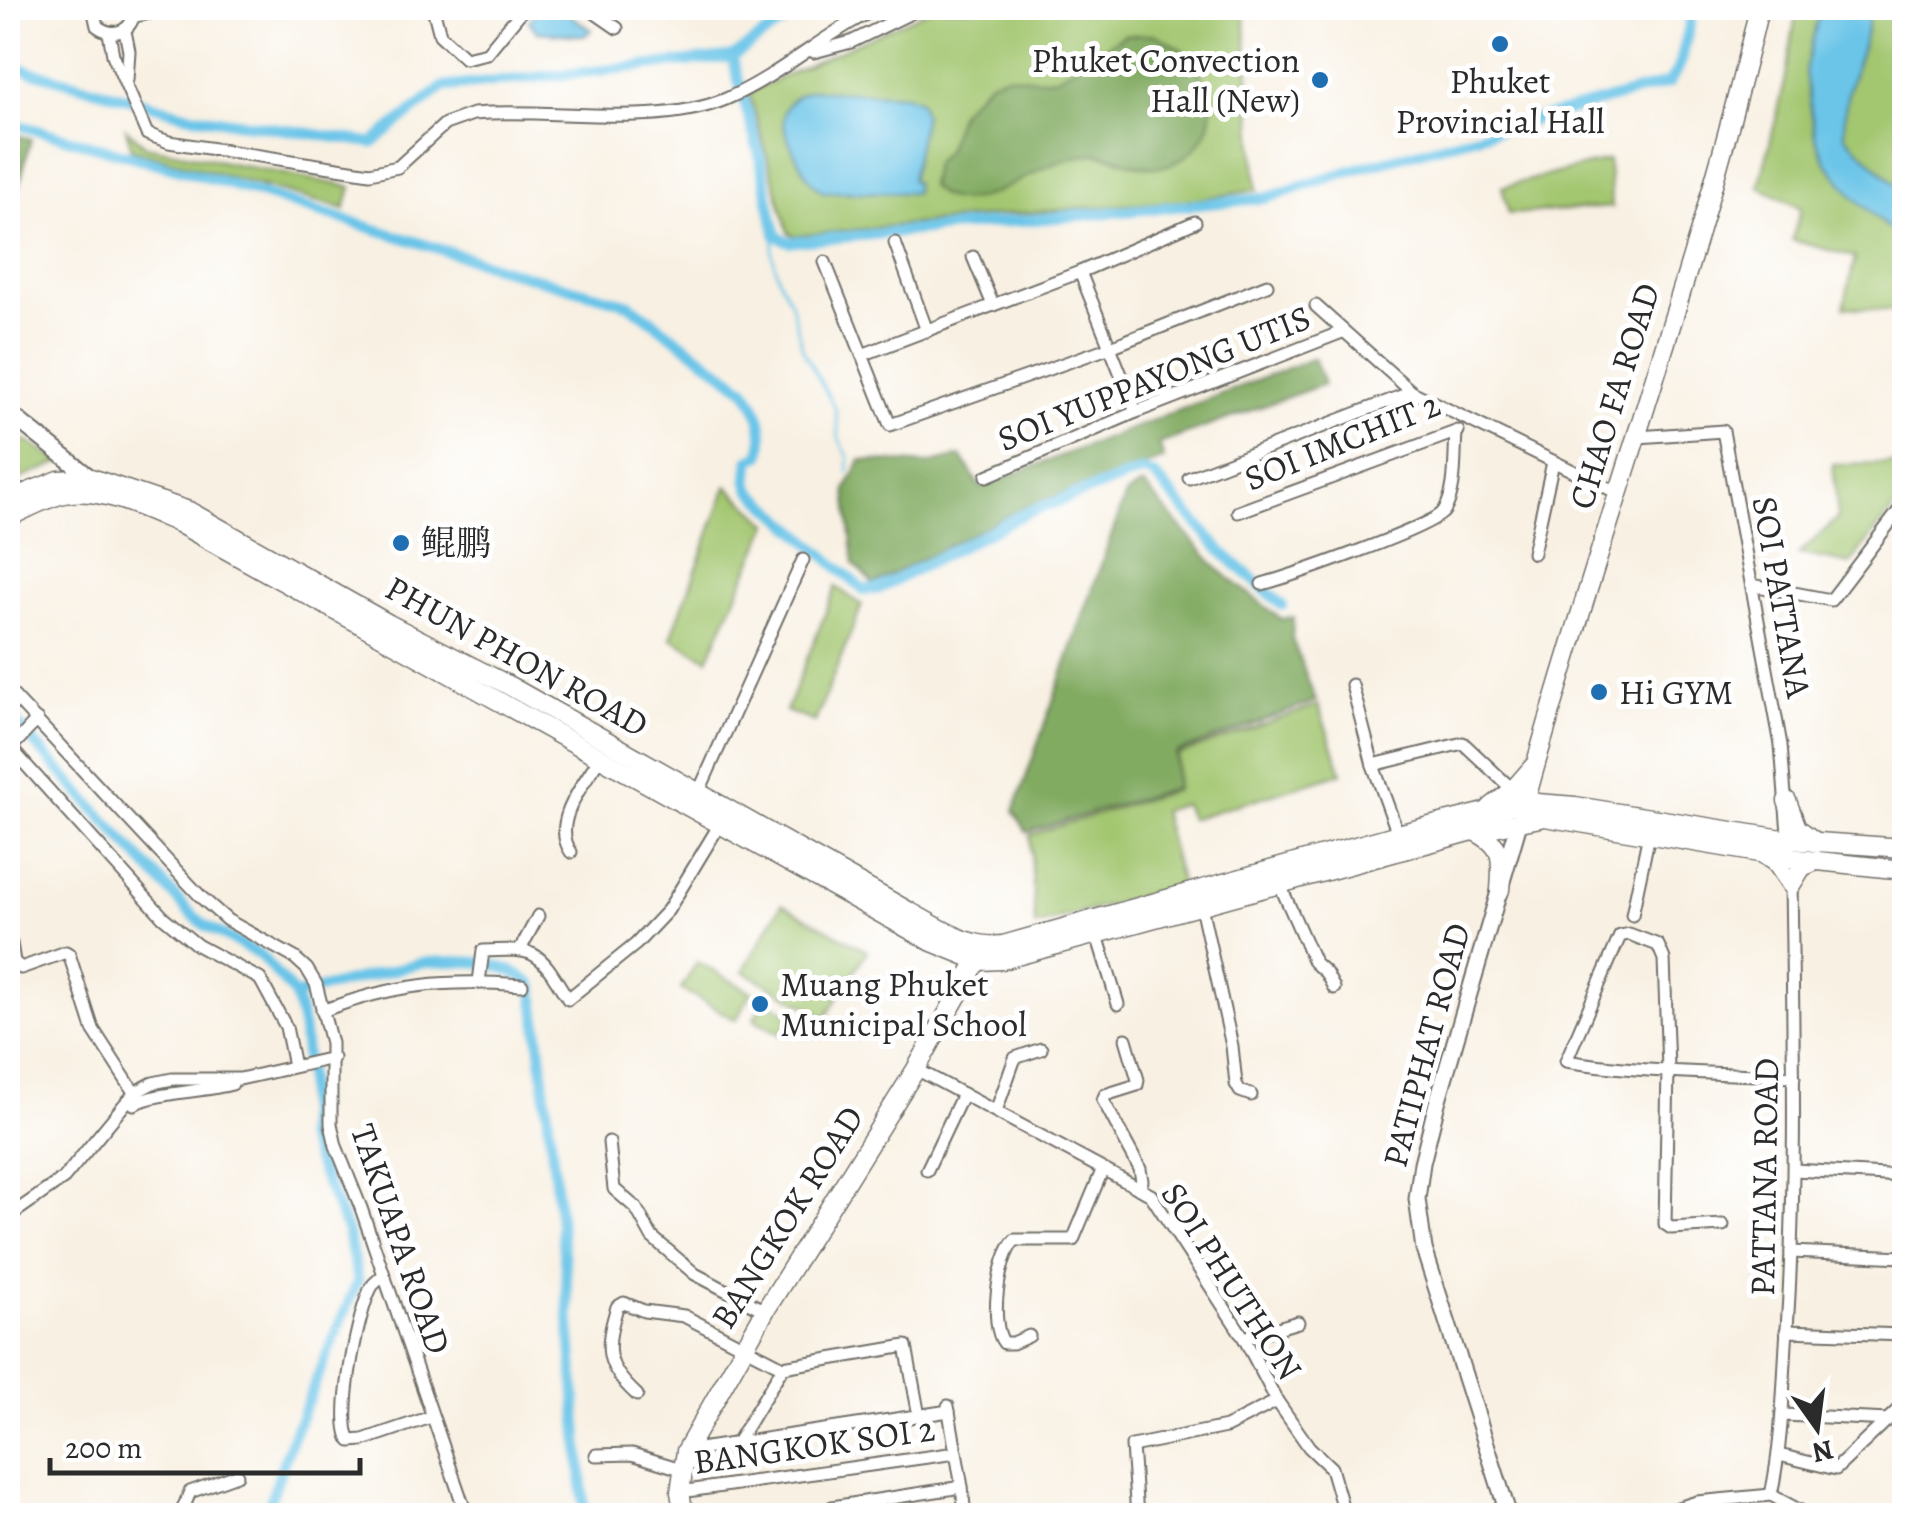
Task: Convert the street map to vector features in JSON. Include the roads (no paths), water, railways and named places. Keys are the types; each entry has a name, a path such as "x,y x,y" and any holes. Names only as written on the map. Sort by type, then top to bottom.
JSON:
{"main road":[{"name":"CHAO FA ROAD","path":"1519,804 1538,760 1638,437 1739,93 1759,8"},
{"name":"PHUN PHON ROAD","path":"8,500 59,480 91,478 189,512 694,800 941,929 981,954"},
{"name":"PHUN PHON ROAD","path":"8,517 74,492 118,500 155,513 600,757 694,800 720,824 932,942 981,954"},
{"path":"1761,845 1779,828 1787,801"},
{"path":"1787,801 1797,828 1817,852"},
{"path":"981,954 1002,960 1474,831 1519,804"},
{"path":"1519,804 1545,817 1648,834 1817,852 1904,870"},
{"path":"981,954 1398,834 1519,804 1575,806 1761,845 1791,886 1817,852 1904,848"},
{"path":"1474,831 1493,840 1502,857 1500,890"},
{"name":"BANGKOK ROAD","path":"684,1516 680,1492 684,1460 765,1312 916,1069 981,954"}],"street":[{"path":"93,8 97,26 109,33 125,30"},
{"path":"127,84 129,51 125,30 134,12 177,8"},
{"path":"433,8 440,35 465,58 487,53 524,8"},
{"path":"588,8 617,28"},
{"path":"805,54 850,42 921,8"},
{"path":"109,33 113,55 147,134 169,142 370,173 398,167 445,124 473,114 682,111 725,99 805,54 842,25 871,9"},
{"path":"862,356 1080,272 1195,222"},
{"path":"894,243 927,330"},
{"path":"973,257 993,305"},
{"path":"825,262 890,425 1108,348 1267,285"},
{"path":"1080,272 1136,412"},
{"path":"1316,306 1412,392 1620,494"},
{"name":"SOI YUPPAYONG UTIS","path":"986,476 1136,412 1342,332"},
{"path":"1189,478 1412,392"},
{"path":"8,412 91,478"},
{"name":"SOI IMCHIT 2","path":"1238,512 1456,433 1466,419"},
{"name":"SOI PATTANA","path":"1638,437 1723,431 1781,746 1789,849"},
{"path":"1262,584 1311,570 1438,518 1450,498 1456,433"},
{"path":"1533,553 1552,462"},
{"path":"1752,585 1831,600 1904,504"},
{"path":"694,800 803,560"},
{"path":"1352,685 1373,765 1398,834"},
{"name":"TAKUAPA ROAD","path":"8,690 202,898 227,920 307,968 318,990 333,1058 331,1124 336,1146 467,1516"},
{"path":"8,825 9,747 37,720"},
{"path":"1373,765 1463,743 1519,804"},
{"path":"9,747 164,917 197,945 260,979 286,1026 294,1066"},
{"path":"570,852 564,842 564,828 573,802 600,757"},
{"name":"PATIPHAT ROAD","path":"1509,1516 1424,1249 1416,1200 1437,1103 1500,890 1519,804"},
{"path":"480,978 482,951 521,948 534,952 545,964 568,1000 636,944 668,910 720,824"},
{"path":"1632,915 1648,834"},
{"name":"PATTANA ROAD","path":"1771,1495 1783,1415 1794,1170 1789,849"},
{"path":"1280,885 1314,962 1334,988"},
{"path":"1201,906 1232,1046 1236,1084 1240,1091 1251,1095"},
{"path":"521,948 538,916"},
{"path":"1723,1226 1671,1228 1665,1224 1668,1069 1664,959 1658,945 1629,934 1620,936 1566,1060 1600,1066 1668,1069 1794,1077"},
{"path":"1096,935 1118,1004"},
{"path":"11,944 14,962 22,968 69,954 93,1029 138,1096"},
{"path":"322,1011 411,984 480,978 522,985"},
{"path":"1126,1039 1137,1085 1103,1100 1140,1168 1139,1188"},
{"path":"996,1112 1016,1058 1041,1049"},
{"path":"8,1217 64,1178 114,1119 153,1083 172,1079 240,1080 333,1058"},
{"name":"SOI PHUTHON","path":"916,1069 1151,1195 1244,1338 1277,1401 1309,1447 1331,1468 1345,1516"},
{"path":"927,1170 964,1094"},
{"path":"610,1142 614,1190 636,1208 652,1237 695,1274 765,1312"},
{"path":"1029,1336 1013,1343 1004,1342 998,1333 1002,1263 1008,1247 1016,1240 1073,1240 1102,1170"},
{"path":"1794,1170 1904,1176"},
{"path":"1791,1252 1904,1257"},
{"path":"384,1275 368,1296 346,1385 345,1432 351,1440 363,1440 431,1417"},
{"path":"637,1395 617,1377 610,1362 614,1318 617,1308 624,1304 684,1316 783,1367 906,1346 920,1416"},
{"path":"1244,1338 1298,1322"},
{"path":"1786,1331 1904,1335"},
{"path":"736,1444 783,1367"},
{"path":"1138,1516 1132,1446 1226,1427 1277,1401"},
{"path":"1779,1455 1836,1469 1904,1404"},
{"path":"596,1455 632,1454 684,1460 736,1444 920,1416 948,1408 965,1516"},
{"path":"1783,1415 1889,1420"},
{"name":"BANGKOK SOI 2","path":"680,1492 956,1453"},
{"path":"180,1516 190,1492 237,1475"},
{"path":"834,1516 832,1507 962,1487"},
{"path":"1653,1516 1697,1502 1771,1495 1810,1516"}],"water":[{"path":"539,8 560,8 591,30 585,36 537,32 529,21"},
{"path":"1820,8 1869,8 1864,41 1846,101 1845,136 1904,193 1904,243 1854,197 1826,163 1815,137 1805,71"},
{"path":"811,90 905,95 920,101 924,115 911,180 915,193 823,192 813,184 795,154 784,124 791,101"}],"waterway":[{"path":"8,65 188,115 373,143 443,87 732,57 804,8"},
{"path":"732,57 759,154 776,236 790,242 1267,198 1352,170 1669,83 1679,67 1694,8"},
{"path":"8,95 12,66"},
{"path":"8,122 629,304 744,388 758,411 762,429 760,456 750,460 751,490 863,590 878,589 1023,514 1142,471 1154,475 1223,553 1282,605"},
{"path":"775,233 772,252 778,278 790,301 803,350 836,410 839,439 849,458 848,472"},
{"path":"8,714 190,913 260,955 295,995 308,1080 307,1138 347,1231 358,1280 291,1441 265,1516"},
{"path":"295,995 421,963 450,961 509,970 533,986 565,1264 584,1507"}],"place":[{"name":"Phuket Provincial Hall","path":"1500,44"},
{"name":"Phuket Convection Hall (New)","path":"1320,80"},
{"name":"鲲鹏","path":"401,543"},
{"name":"Hi GYM","path":"1599,692"},
{"name":"Muang Phuket Municipal School","path":"760,1004"}]}
